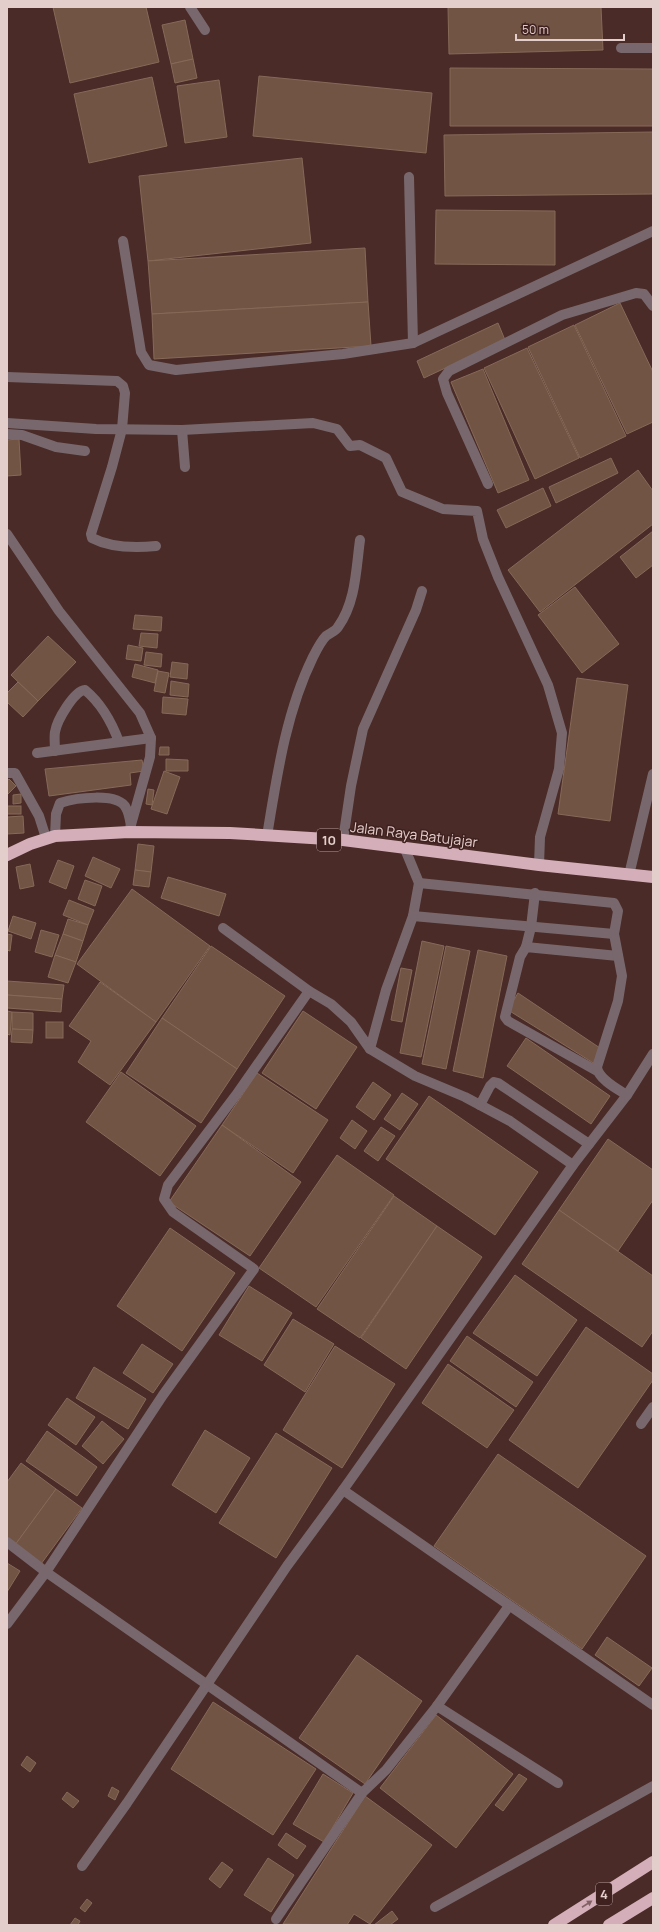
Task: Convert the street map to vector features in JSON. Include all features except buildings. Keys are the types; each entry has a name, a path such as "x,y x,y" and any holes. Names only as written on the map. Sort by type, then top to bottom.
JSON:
{"highway":[{"name":"Jalan Raya Batujajar","path":"7,854 50,837 130,829 343,840 539,865 653,877"},
{"name":"4","path":"554,1925 653,1862"},
{"name":"4","path":"609,1925 653,1898"}],"street":[{"path":"190,7 205,30"},
{"path":"621,48 653,48"},
{"path":"409,177 413,343"},
{"path":"123,241 141,352 149,365 176,370 343,354 413,343 653,231"},
{"path":"488,484 447,393 443,379 449,371 562,315 636,293 644,294 653,306"},
{"path":"7,376 117,381 123,386 125,393 122,429 112,467 92,529 92,538 137,548 156,546"},
{"path":"7,423 96,429 182,430 313,423 337,429 350,446 360,445 386,458 402,492 443,509 477,511 483,539 498,577 548,685 562,733 559,768 540,837 539,865"},
{"path":"182,430 185,467"},
{"path":"7,434 22,434 56,447 85,451"},
{"path":"7,534 59,611 140,713 151,738 150,757 130,829"},
{"path":"267,836 278,767 296,700 313,656 325,637 338,629 353,595 360,540"},
{"path":"343,840 351,786 364,729 416,610 422,591"},
{"path":"55,751 55,731 66,708 77,692 82,690 86,690 91,694 111,722 119,742"},
{"path":"37,753 151,738"},
{"path":"7,772 15,773 50,837"},
{"path":"629,875 653,774"},
{"path":"50,837 60,803 71,800 103,798 117,800 126,807 130,829"},
{"path":"370,1049 386,990 413,916 420,882 405,849"},
{"path":"420,882 535,893 614,903 618,911 614,934 622,976 618,1000 598,1063 597,1071"},
{"path":"535,893 531,927 526,947 520,957 505,1017 508,1021 597,1071 613,1086 626,1095"},
{"path":"413,916 614,934"},
{"path":"223,928 309,991 331,1004 351,1022 370,1049 415,1076 480,1105 510,1121 573,1165"},
{"path":"526,947 618,956"},
{"path":"7,1624 46,1572 163,1395 254,1269 173,1212 164,1199 168,1185 236,1095 309,991"},
{"path":"82,1866 127,1803 287,1566 343,1490 573,1165 626,1095 653,1054"},
{"path":"480,1105 490,1086 494,1082 498,1083 589,1144"},
{"path":"641,1424 653,1407"},
{"path":"343,1490 508,1606 653,1705"},
{"path":"7,1542 46,1572 362,1793"},
{"path":"276,1919 362,1793 386,1770 437,1706 508,1606"},
{"path":"437,1706 558,1783"},
{"path":"435,1907 653,1786"}]}
